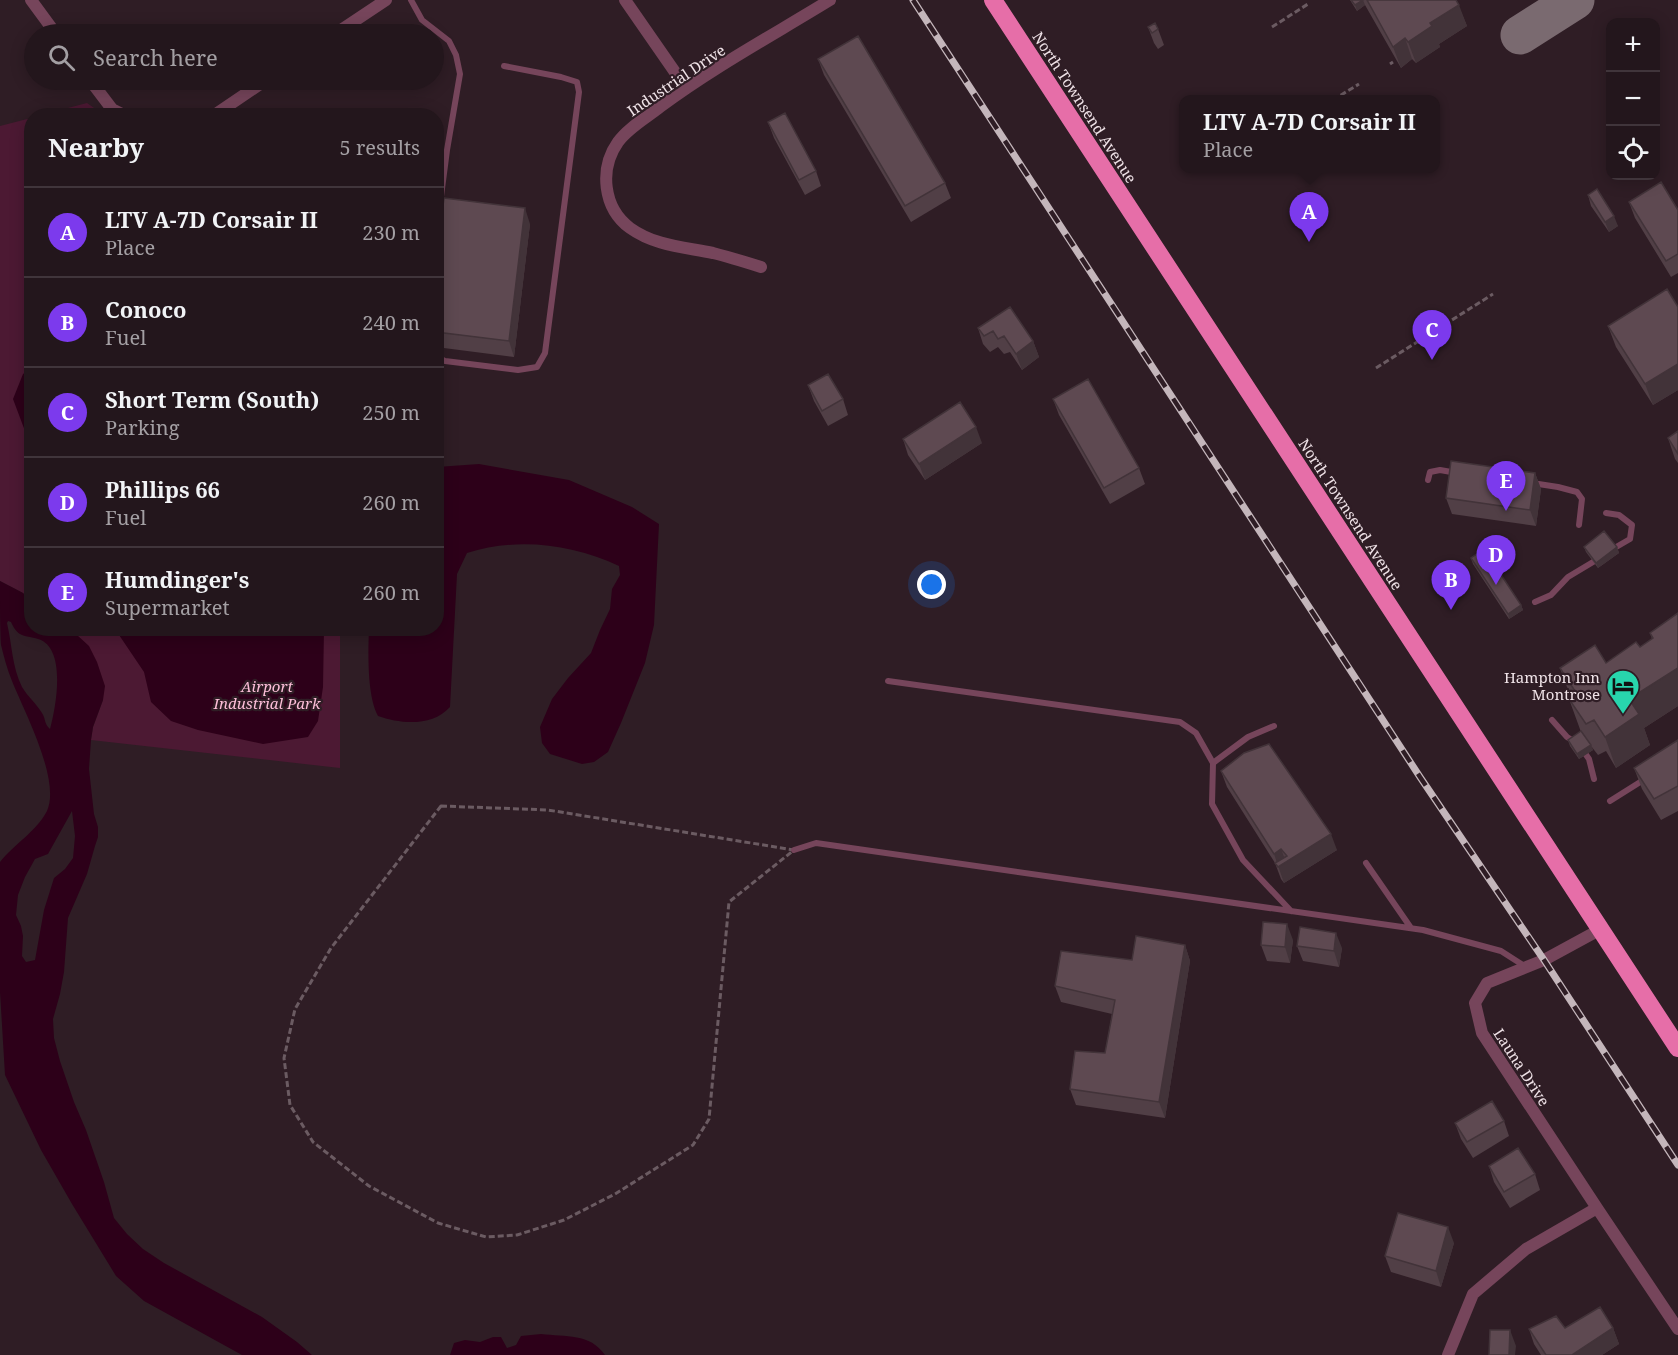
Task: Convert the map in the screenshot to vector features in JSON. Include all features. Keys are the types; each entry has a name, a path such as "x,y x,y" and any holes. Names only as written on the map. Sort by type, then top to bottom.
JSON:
{"highway":[{"name":"North Townsend Avenue","path":"993,0 1678,1048"}],"street":[{"path":"31,0 49,24"},
{"path":"350,24 386,0"},
{"path":"625,0 686,88"},
{"name":"Industrial Drive","path":"761,267 713,253 662,244 631,228 619,218 606,189 609,158 618,141 630,130 686,88 830,0"},
{"path":"98,90 111,108"},
{"path":"225,108 251,90"},
{"name":"Launa Drive","path":"1601,929 1544,960 1487,983 1475,1003 1482,1033 1678,1329"},
{"path":"1448,1355 1473,1294 1526,1249 1597,1208"}],"lane":[{"path":"411,0 422,20 427,24"},
{"path":"444,37 449,41 456,55 460,74 444,173"},
{"path":"444,360 518,370 537,368 545,353 579,92 577,82 504,66"},
{"path":"1428,480 1430,472 1440,470 1464,474"},
{"path":"1523,482 1577,492 1582,499 1579,525"},
{"path":"1535,602 1551,595 1568,577 1630,539 1632,525 1619,515 1606,513"},
{"path":"888,681 1180,722 1196,733 1213,764 1212,804 1243,860 1292,911"},
{"path":"1552,720 1567,737 1576,742 1589,759 1594,778"},
{"path":"1213,764 1248,737 1274,726"},
{"path":"1611,801 1649,777"},
{"path":"794,850 816,843 1411,928 1501,951 1526,967"},
{"path":"1366,863 1411,928"}],"path":[{"path":"1272,27 1308,4"},
{"path":"1340,95 1359,84"},
{"path":"1376,368 1493,294"},
{"path":"441,806 548,810 794,850 729,902 709,1119 693,1144 615,1194 564,1220 517,1235 486,1237 438,1223 369,1186 313,1142 290,1105 284,1058 295,1009 331,948 441,806"}],"green space":[{"path":"87,103 94,108 68,108"},
{"path":"24,120 24,594 0,581 0,126"},
{"name":"Airport Industrial Park","path":"77,636 340,636 340,768 91,740 93,727 103,700"}],"shaded area":[{"path":"24,373 24,428 13,399"},
{"path":"479,464 569,480 632,507 659,524 654,625 645,663 608,752 594,762 582,764 550,754 542,743 540,727 552,699 591,653 610,609 612,589 620,575 619,566 582,552 525,544 505,545 467,553 457,574 450,707 443,713 425,721 396,721 378,716 374,707 369,674 369,636 444,636 444,466"},
{"path":"0,581 24,594 24,636 78,636 89,646 105,686 103,700 93,727 89,769 98,837 87,874 68,918 64,972 53,1019 54,1038 60,1061 104,1182 114,1218 143,1249 262,1317 312,1355 242,1355 144,1301 116,1276 41,1150 5,1075 0,992 0,862 42,818 47,811 50,798 45,764 10,676 1,645","holes":["11,622 17,632 23,636 41,640 49,646 54,656 57,681 55,708 50,729 42,713 24,691 16,672 7,623","72,811 75,836 73,858 54,878 44,910 35,960 26,962 22,956 23,936 16,915 18,895 35,859 48,854"]},
{"path":"120,636 324,636 323,687 318,721 308,737 263,744 198,730 171,721 151,702 144,672"},
{"path":"541,1334 585,1339 605,1355 450,1355 454,1343 465,1340 480,1342 493,1337 501,1337 507,1348 516,1345 521,1336"}],"building":[{"path":"1351,0 1363,0 1355,5"},
{"path":"1367,0 1456,0 1459,5 1430,23 1432,26 1408,42 1405,38 1393,47"},
{"path":"1155,23 1158,29 1152,33 1148,27"},
{"path":"858,36 945,183 905,206 818,59"},
{"path":"785,113 816,171 799,180 768,122"},
{"path":"1661,182 1678,210 1678,254 1666,261 1629,202"},
{"path":"1597,189 1614,216 1605,222 1588,195"},
{"path":"444,198 525,208 509,341 444,333"},
{"path":"1667,289 1678,307 1678,364 1645,384 1608,326"},
{"path":"1010,307 1033,341 1016,354 1004,336 998,339 993,331 984,336 978,328"},
{"path":"828,374 843,399 822,411 808,385"},
{"path":"1088,379 1139,468 1104,488 1053,399"},
{"path":"960,402 976,427 919,464 903,439"},
{"path":"1678,431 1678,454 1668,438"},
{"path":"1451,461 1535,473 1530,510 1446,498"},
{"path":"1604,531 1617,547 1596,563 1584,547"},
{"path":"1484,549 1521,605 1508,614 1471,558"},
{"path":"1678,613 1678,668 1629,699 1639,714 1605,737 1594,720 1586,724 1569,699 1577,694 1560,668 1595,645 1606,663 1636,642 1640,647 1653,638 1650,633"},
{"path":"1581,731 1591,745 1577,754 1568,740"},
{"path":"1678,740 1678,786 1654,799 1634,768"},
{"path":"1269,744 1331,834 1278,867 1275,863 1287,856 1281,849 1274,854 1221,771 1244,753"},
{"path":"1263,922 1287,924 1285,947 1261,945"},
{"path":"1300,927 1336,933 1334,951 1297,946"},
{"path":"1136,936 1185,945 1159,1102 1070,1089 1075,1051 1105,1053 1115,1000 1055,986 1061,951 1132,960"},
{"path":"1492,1101 1504,1121 1467,1142 1455,1123"},
{"path":"1518,1148 1535,1174 1504,1192 1489,1166"},
{"path":"1398,1213 1448,1227 1436,1271 1385,1256"},
{"path":"1600,1307 1613,1328 1572,1355 1546,1355 1529,1329 1556,1316 1565,1328"},
{"path":"1490,1330 1510,1330 1509,1355 1489,1355"}],"taxiway":[{"path":"1520,35 1575,0"}],"railway":[{"path":"913,0 1420,777 1544,960 1678,1165"}],"place":[{"name":"LTV A-7D Corsair II","path":"1309,242"},
{"name":"Short Term (South)","path":"1432,360"},
{"name":"Humdinger's","path":"1506,511"},
{"name":"Phillips 66","path":"1496,585"},
{"name":"Conoco","path":"1451,610"},
{"name":"Hampton Inn Montrose","path":"1623,715"}]}
